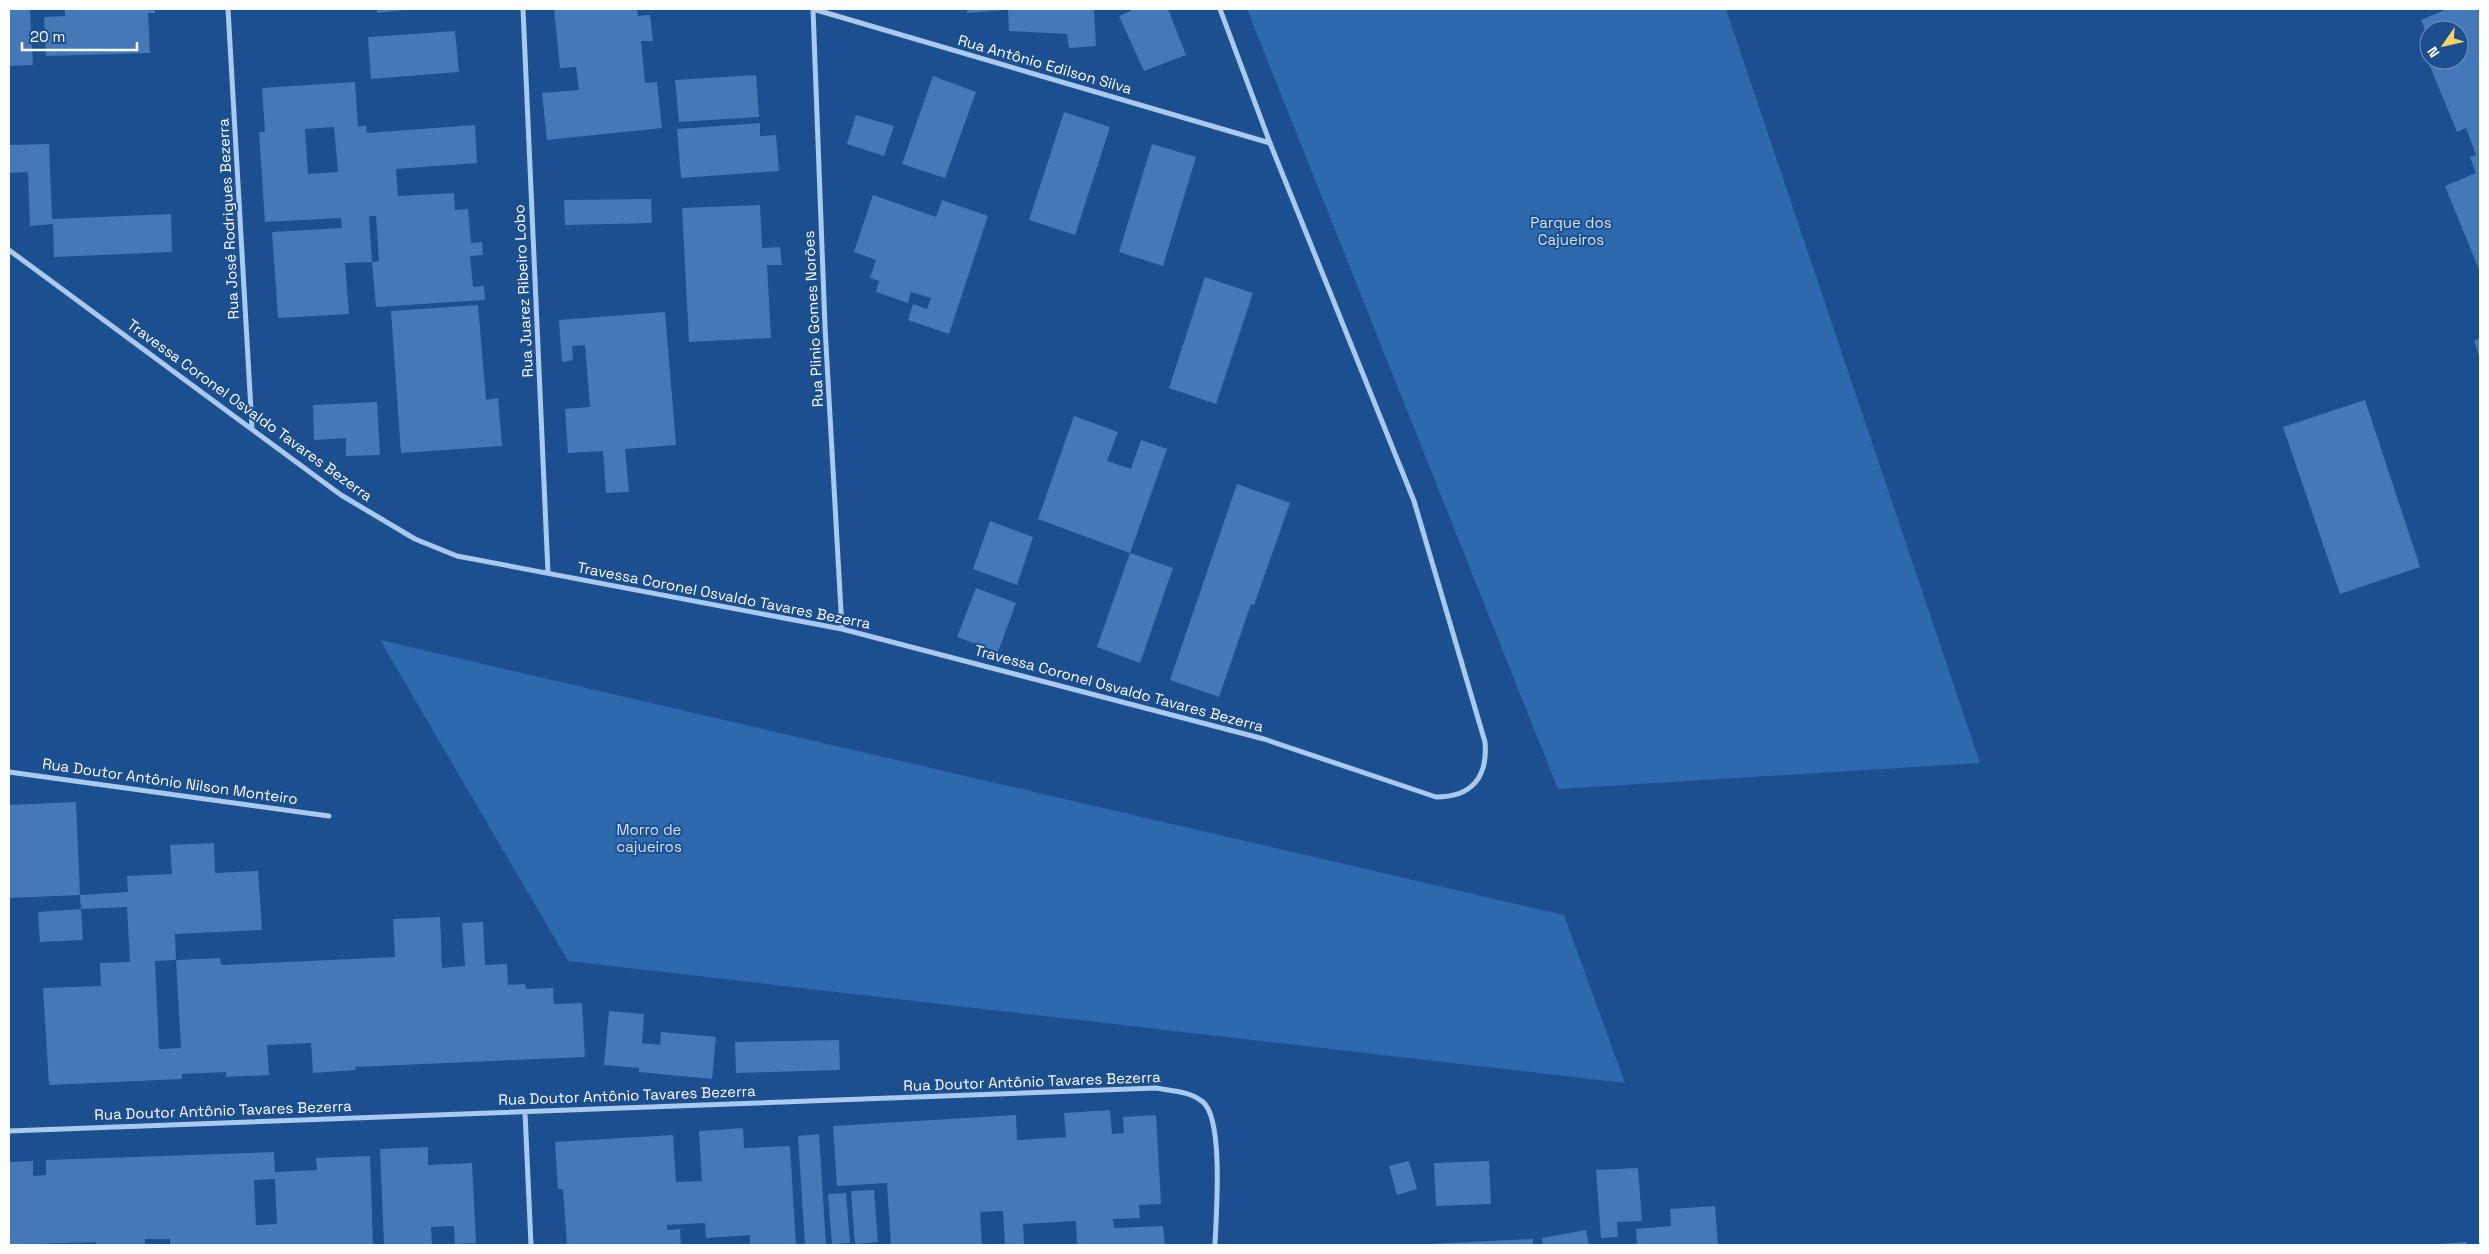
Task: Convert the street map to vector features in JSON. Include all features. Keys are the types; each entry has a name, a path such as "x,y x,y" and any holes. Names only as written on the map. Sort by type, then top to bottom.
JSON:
{"street":[{"name":"Rua José Rodrigues Bezerra","path":"228,9 252,428"},
{"name":"Rua Juarez Ribeiro Lobo","path":"522,9 548,573"},
{"name":"Rua Antônio Edilson Silva","path":"813,9 1270,143"},
{"name":"Rua Plinio Gomes Norões","path":"813,9 824,327 842,628"},
{"path":"1220,9 1270,143"},
{"name":"Travessa Coronel Osvaldo Tavares Bezerra","path":"9,250 341,495 416,539 457,556 842,628 1264,739 1436,797 1450,797 1469,788 1478,780 1484,769 1485,742 1414,501 1270,143"},
{"name":"Rua Doutor Antônio Nilson Monteiro","path":"9,772 329,816"},
{"name":"Rua Doutor Antônio Tavares Bezerra","path":"9,1131 1156,1088 1193,1096 1204,1103 1213,1119 1216,1140 1215,1245"},
{"path":"525,1112 531,1245"}],"green space":[{"name":"Parque dos Cajueiros","path":"1247,9 1726,9 1980,763 1558,789"},
{"name":"Morro de cajueiros","path":"380,640 1564,915 1625,1083 568,961"}],"building":[{"path":"9,9 30,9 33,65 9,66"},
{"path":"65,9 155,9 155,13 148,13 150,53 46,56 44,17 65,16"},
{"path":"377,9 405,9 405,10 377,13"},
{"path":"554,9 637,9 638,16 650,15 653,41 641,41 645,83 657,82 662,128 547,140 542,93 579,90 576,67 560,68"},
{"path":"967,9 1005,9 1005,10 967,13"},
{"path":"1094,9 1096,46 1069,48 1067,34 1009,31 1008,10"},
{"path":"1135,9 1168,9 1186,55 1144,71 1119,16"},
{"path":"2447,9 2480,9 2480,272 2445,186 2476,173 2470,157 2476,155 2466,128 2457,132 2432,70 2469,70 2469,20 2421,20"},
{"path":"455,31 459,72 371,79 368,37"},
{"path":"756,75 759,117 679,122 675,80"},
{"path":"933,76 976,92 945,178 902,164"},
{"path":"355,82 358,127 366,125 367,133 475,125 477,163 396,169 398,196 454,193 455,210 468,209 471,243 482,242 483,255 470,256 473,287 484,286 485,300 376,307 372,262 345,263 349,314 278,318 272,232 342,228 341,218 265,222 259,132 265,132 262,88","holes":["334,127 338,172 308,174 305,129","369,216 376,216 379,261 372,262"]},
{"path":"1064,112 1110,127 1075,235 1029,220"},
{"path":"856,115 894,126 884,156 847,144"},
{"path":"760,123 760,136 776,135 779,171 681,178 677,129"},
{"path":"49,144 52,219 171,214 172,252 54,257 53,224 30,226 28,172 9,173 9,145"},
{"path":"1152,144 1196,157 1163,266 1119,252"},
{"path":"873,195 936,217 942,200 988,216 949,334 908,320 913,304 927,309 931,298 911,292 908,303 876,292 879,281 870,278 876,260 854,252"},
{"path":"651,199 652,223 565,225 564,200"},
{"path":"760,205 762,248 780,247 782,265 767,265 771,338 689,342 682,208"},
{"path":"1205,277 1253,293 1216,404 1169,388"},
{"path":"478,305 486,400 498,398 502,446 401,453 391,311"},
{"path":"665,312 676,445 625,449 629,492 606,493 603,451 568,453 565,409 590,407 585,345 572,346 573,360 562,362 559,320"},
{"path":"2480,338 2480,358 2474,341"},
{"path":"2365,400 2420,567 2340,594 2283,427"},
{"path":"377,402 380,455 346,456 346,438 314,440 313,405"},
{"path":"1074,416 1118,432 1107,461 1131,469 1141,440 1167,449 1130,553 1038,519"},
{"path":"1237,484 1290,503 1254,605 1251,604 1219,697 1170,680"},
{"path":"990,521 1033,537 1017,585 973,569"},
{"path":"1130,553 1173,568 1140,663 1097,647"},
{"path":"976,588 1016,603 998,652 957,637"},
{"path":"76,802 80,895 9,898 9,805"},
{"path":"214,843 215,873 258,871 262,930 175,934 176,960 220,958 221,965 395,957 393,919 440,917 442,968 465,966 462,923 483,922 485,965 507,964 508,985 525,984 526,989 553,988 554,1004 582,1003 585,1057 355,1067 356,1070 313,1073 311,1043 267,1045 269,1075 226,1077 226,1072 182,1074 182,1079 49,1085 43,988 101,986 100,963 130,962 127,907 81,909 80,895 128,892 127,876 172,874 170,845","holes":["176,960 181,1048 159,1049 155,961"]},
{"path":"81,909 83,940 40,942 38,912"},
{"path":"609,1011 644,1014 642,1043 660,1045 661,1032 716,1037 712,1079 639,1072 639,1068 604,1065"},
{"path":"839,1040 840,1070 736,1073 735,1042"},
{"path":"1110,1110 1112,1134 1124,1133 1123,1117 1156,1115 1161,1204 1139,1205 1140,1218 1113,1219 1114,1228 1163,1226 1165,1245 1077,1245 1076,1221 1023,1224 1024,1245 1005,1245 1003,1211 980,1212 982,1245 891,1245 887,1183 837,1186 833,1126 1016,1115 1017,1140 1066,1137 1064,1113"},
{"path":"743,1128 744,1148 790,1146 796,1245 750,1245 750,1235 706,1238 705,1223 667,1225 667,1230 680,1229 681,1245 567,1245 563,1189 558,1189 555,1142 673,1135 676,1182 702,1181 699,1131"},
{"path":"819,1134 826,1245 805,1245 798,1136"},
{"path":"428,1147 428,1165 472,1163 476,1243 455,1244 454,1226 431,1227 432,1245 384,1245 380,1149"},
{"path":"274,1152 275,1172 317,1170 316,1158 370,1156 373,1245 170,1245 170,1239 145,1239 145,1245 96,1245 96,1242 9,1245 9,1162 33,1161 33,1176 46,1175 46,1160","holes":["275,1179 277,1224 256,1225 254,1180"]},
{"path":"1409,1161 1417,1189 1397,1195 1389,1166"},
{"path":"1489,1161 1491,1204 1436,1206 1434,1163"},
{"path":"1638,1168 1642,1221 1617,1222 1618,1237 1601,1238 1596,1170"},
{"path":"874,1190 878,1242 855,1244 851,1191"},
{"path":"846,1193 850,1243 832,1244 828,1194"},
{"path":"1715,1206 1718,1245 1637,1245 1636,1229 1671,1226 1670,1209"},
{"path":"1586,1230 1589,1245 1543,1245 1542,1238"},
{"path":"1533,1239 1533,1245 1428,1245 1428,1244"},
{"path":"2467,1242 2467,1245 2438,1245 2438,1244"}]}
